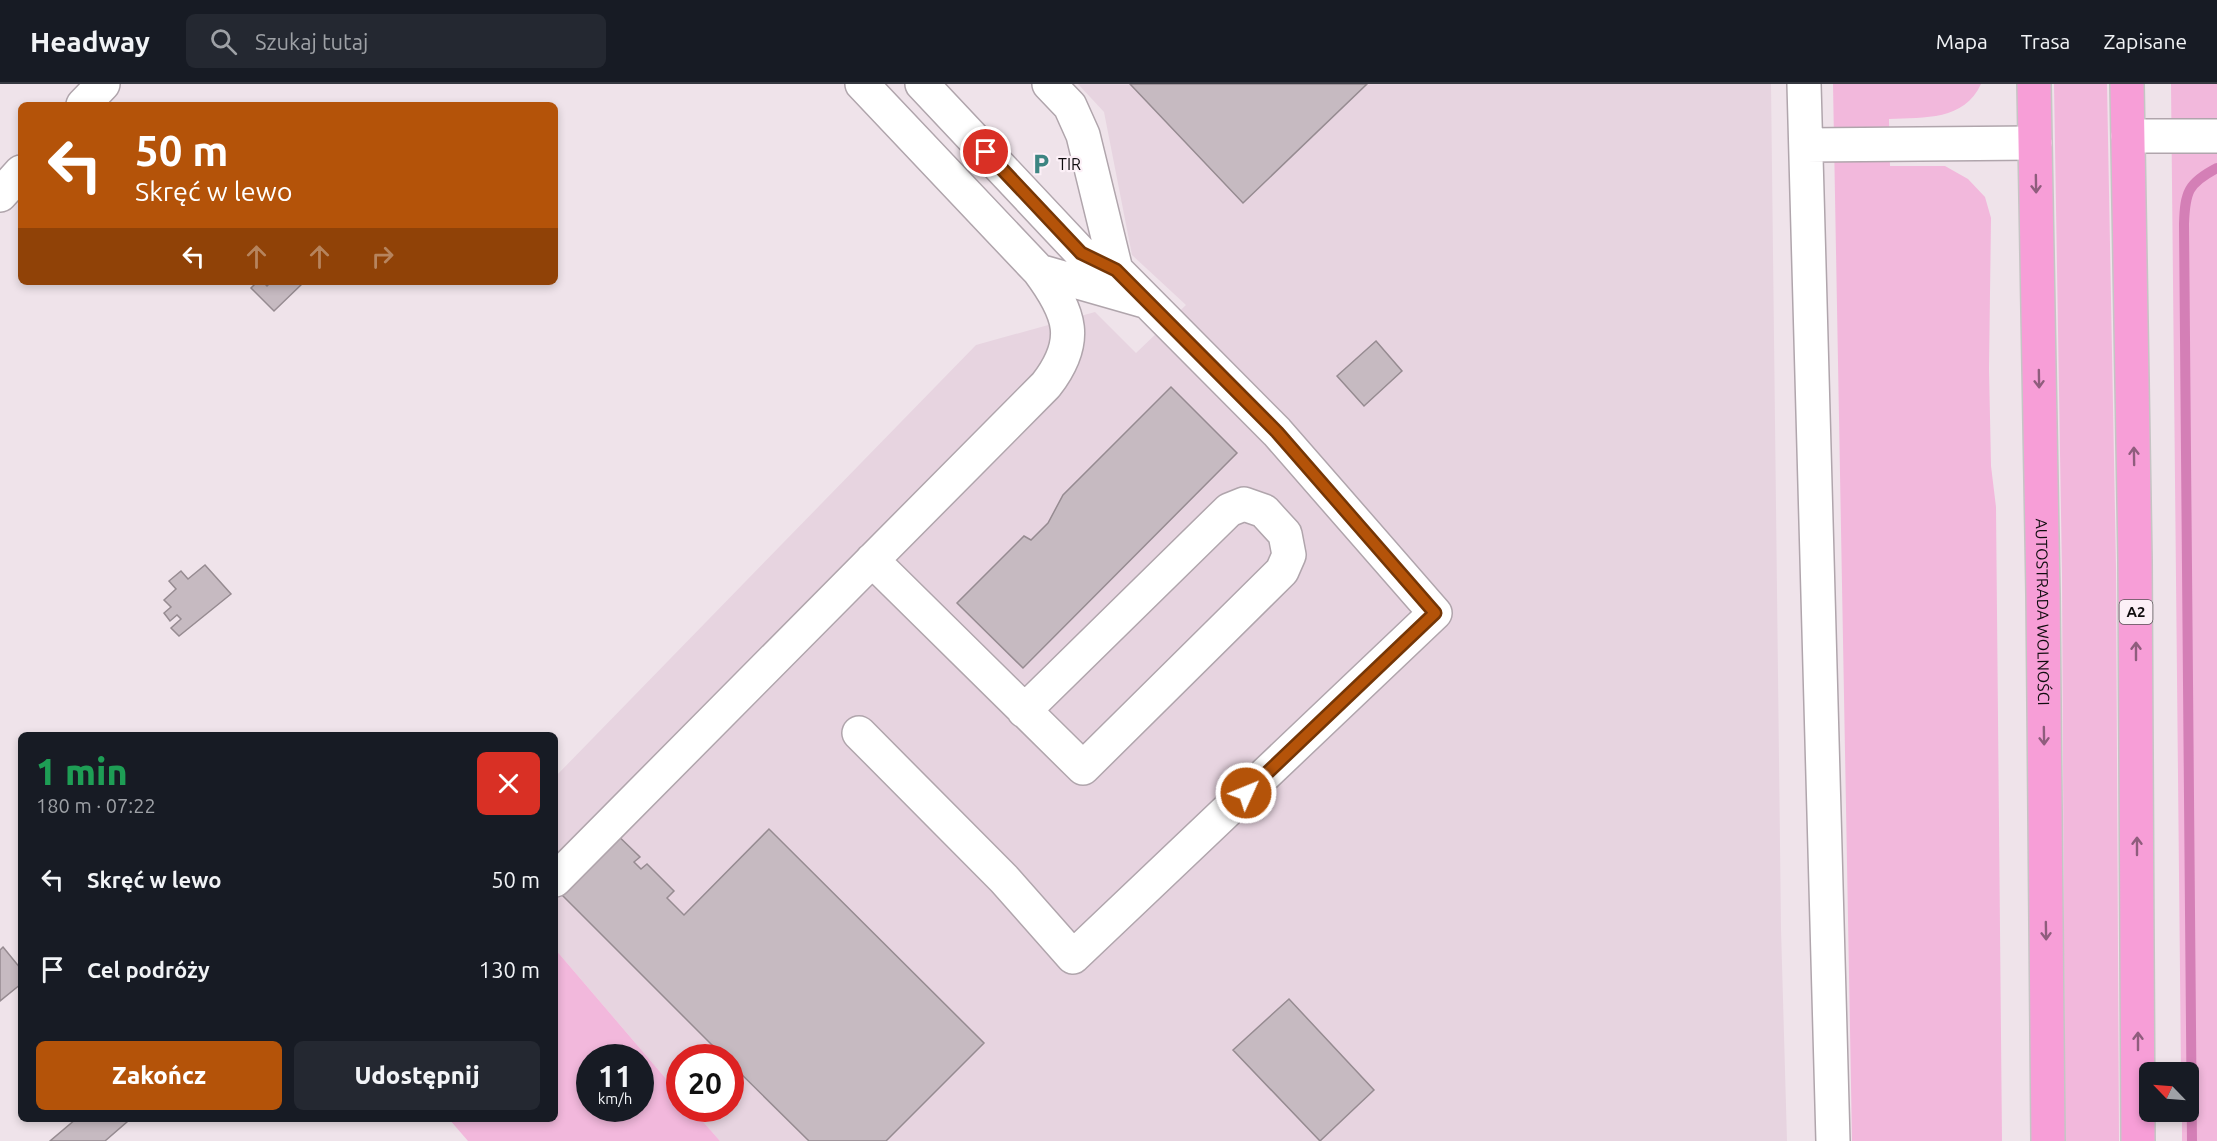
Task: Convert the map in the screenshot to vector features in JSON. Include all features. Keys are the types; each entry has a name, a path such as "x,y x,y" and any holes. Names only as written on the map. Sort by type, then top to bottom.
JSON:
{"highway":[{"name":"AUTOSTRADA WOLNOŚCI","path":"2034,84 2048,1141"},
{"name":"A2","path":"2127,84 2135,560 2138,1141"}],"street":[{"path":"86,102 103,84"},
{"path":"558,877 1046,386 1061,365 1068,345 1067,320 1057,295 1039,271 862,84"},
{"path":"859,733 1004,879 1073,957 1435,613 1277,432 1116,270 1081,253 922,84"},
{"path":"1049,84 1070,106 1083,135 1116,270"},
{"path":"1804,84 1833,1141"},
{"path":"2128,136 2217,136"},
{"path":"1806,145 2035,143"},
{"path":"0,195 18,175"},
{"path":"1039,271 1146,301"},
{"path":"872,560 1024,711 1083,768 1282,571 1289,555 1285,534 1264,511 1244,504 1229,510 1024,711"}],"shaded area":[{"path":"1078,84 1771,84 1781,929 1787,1141 720,1141 703,1122 744,1122 744,1044 666,1044 666,1079 654,1065 654,1044 636,1044 558,953 558,774 976,345 1095,312 1136,353 1186,305 1132,255 1104,112"},
{"path":"1833,84 1981,84 1965,105 1954,111 1929,117 1889,119 1890,166 1945,166 1968,179 1985,197 1991,218 1989,369 1991,466 1996,507 2002,1141 1852,1141"},
{"path":"2054,84 2107,84 2116,567 2119,1141 2065,1141 2062,575"},
{"path":"2171,84 2217,84 2217,1141 2182,1141 2182,1122 2199,1122 2199,1062 2181,1062"},
{"path":"558,953 636,1044 576,1044 576,1122 654,1122 654,1065 666,1079 666,1122 703,1122 720,1141 468,1141 452,1122 558,1122"}],"building":[{"path":"1130,84 1367,84 1243,203"},
{"path":"254,285 301,285 274,311 251,288"},
{"path":"1376,341 1402,371 1364,406 1337,376"},
{"path":"1171,387 1237,453 1023,668 957,603 1024,536 1031,540 1048,523 1063,495"},
{"path":"205,565 231,594 179,636 171,628 181,619 177,615 170,621 164,613 171,607 164,600 176,589 169,581 181,571 188,579"},
{"path":"609,827 640,857 634,862 641,869 647,864 674,891 667,898 684,915 769,829 984,1043 886,1141 809,1141 744,1077 744,1044 711,1044 558,891 558,885"},
{"path":"3,947 18,965 18,986 0,1001 0,950"},
{"path":"1289,999 1374,1090 1320,1141 1233,1050"},
{"path":"72,1122 127,1122 105,1141 50,1141"}],"waterway":[{"path":"2192,1141 2184,224 2187,196 2190,190 2207,173 2217,168"}],"place":[{"name":"TIR","path":"1041,164"}],"route":[{"path":"986,152 1081,253 1116,270 1277,432 1435,613 1246,793"}]}
